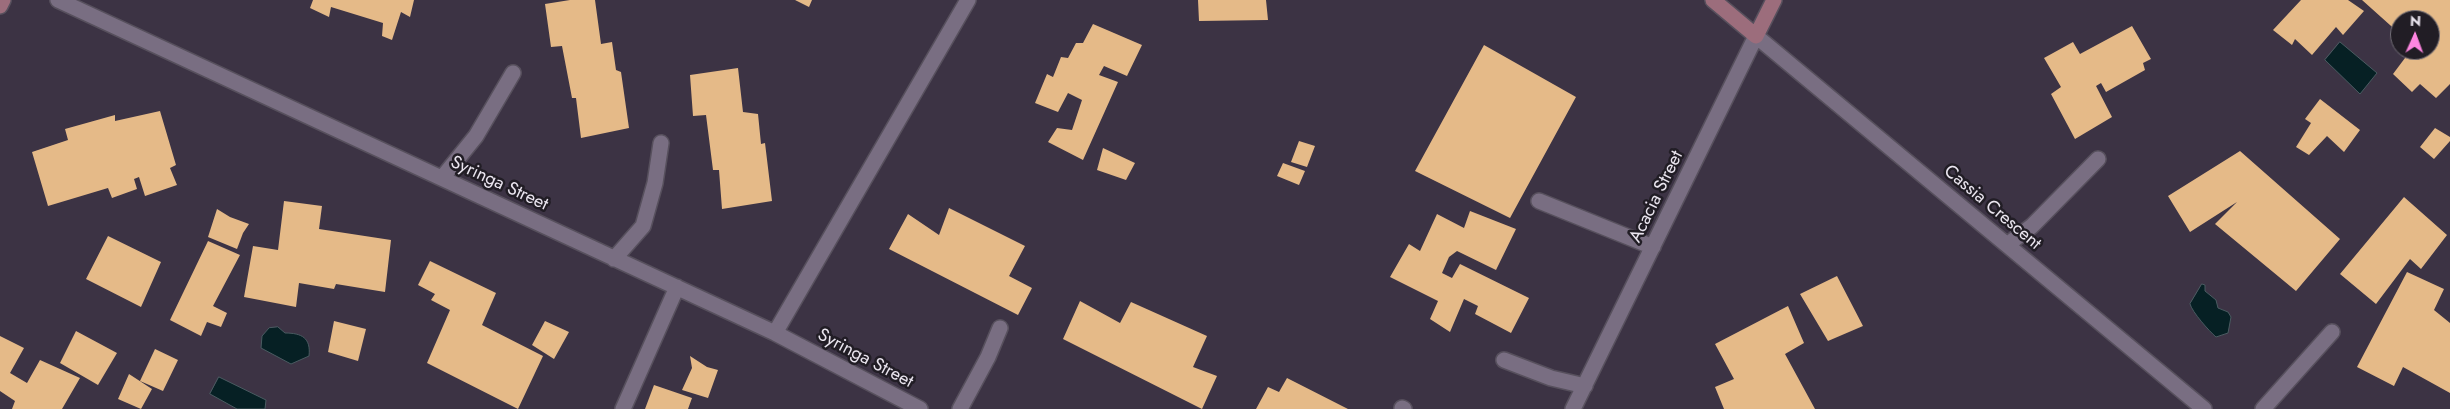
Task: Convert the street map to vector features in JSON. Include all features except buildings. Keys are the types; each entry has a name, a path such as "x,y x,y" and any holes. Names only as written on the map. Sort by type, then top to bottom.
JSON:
{"street":[{"path":"0,6 3,0"},
{"name":"Syringa Street","path":"58,0 776,333 920,409"},
{"path":"776,333 968,0"},
{"path":"1713,0 1756,36"},
{"name":"Acacia Street","path":"1573,409 1774,0"},
{"name":"Cassia Crescent","path":"1756,36 2204,409"},
{"path":"442,178 476,136 513,73"},
{"path":"614,259 643,226 655,183 661,143"},
{"path":"2007,245 2032,226 2098,159"},
{"path":"1540,201 1653,247"},
{"path":"623,409 677,287"},
{"path":"960,409 988,357 1000,328"},
{"path":"2262,409 2332,332"},
{"path":"1504,360 1551,378 1585,386"}],"shaded area":[{"path":"2340,42 2377,73 2360,94 2325,60"},
{"path":"2202,284 2205,285 2205,291 2216,300 2218,308 2228,312 2231,317 2228,333 2216,337 2191,307 2190,304"},
{"path":"278,327 285,333 296,334 304,338 307,341 309,356 291,364 261,348 262,336 269,328"},
{"path":"219,377 266,400 265,409 237,409 210,394"}]}
